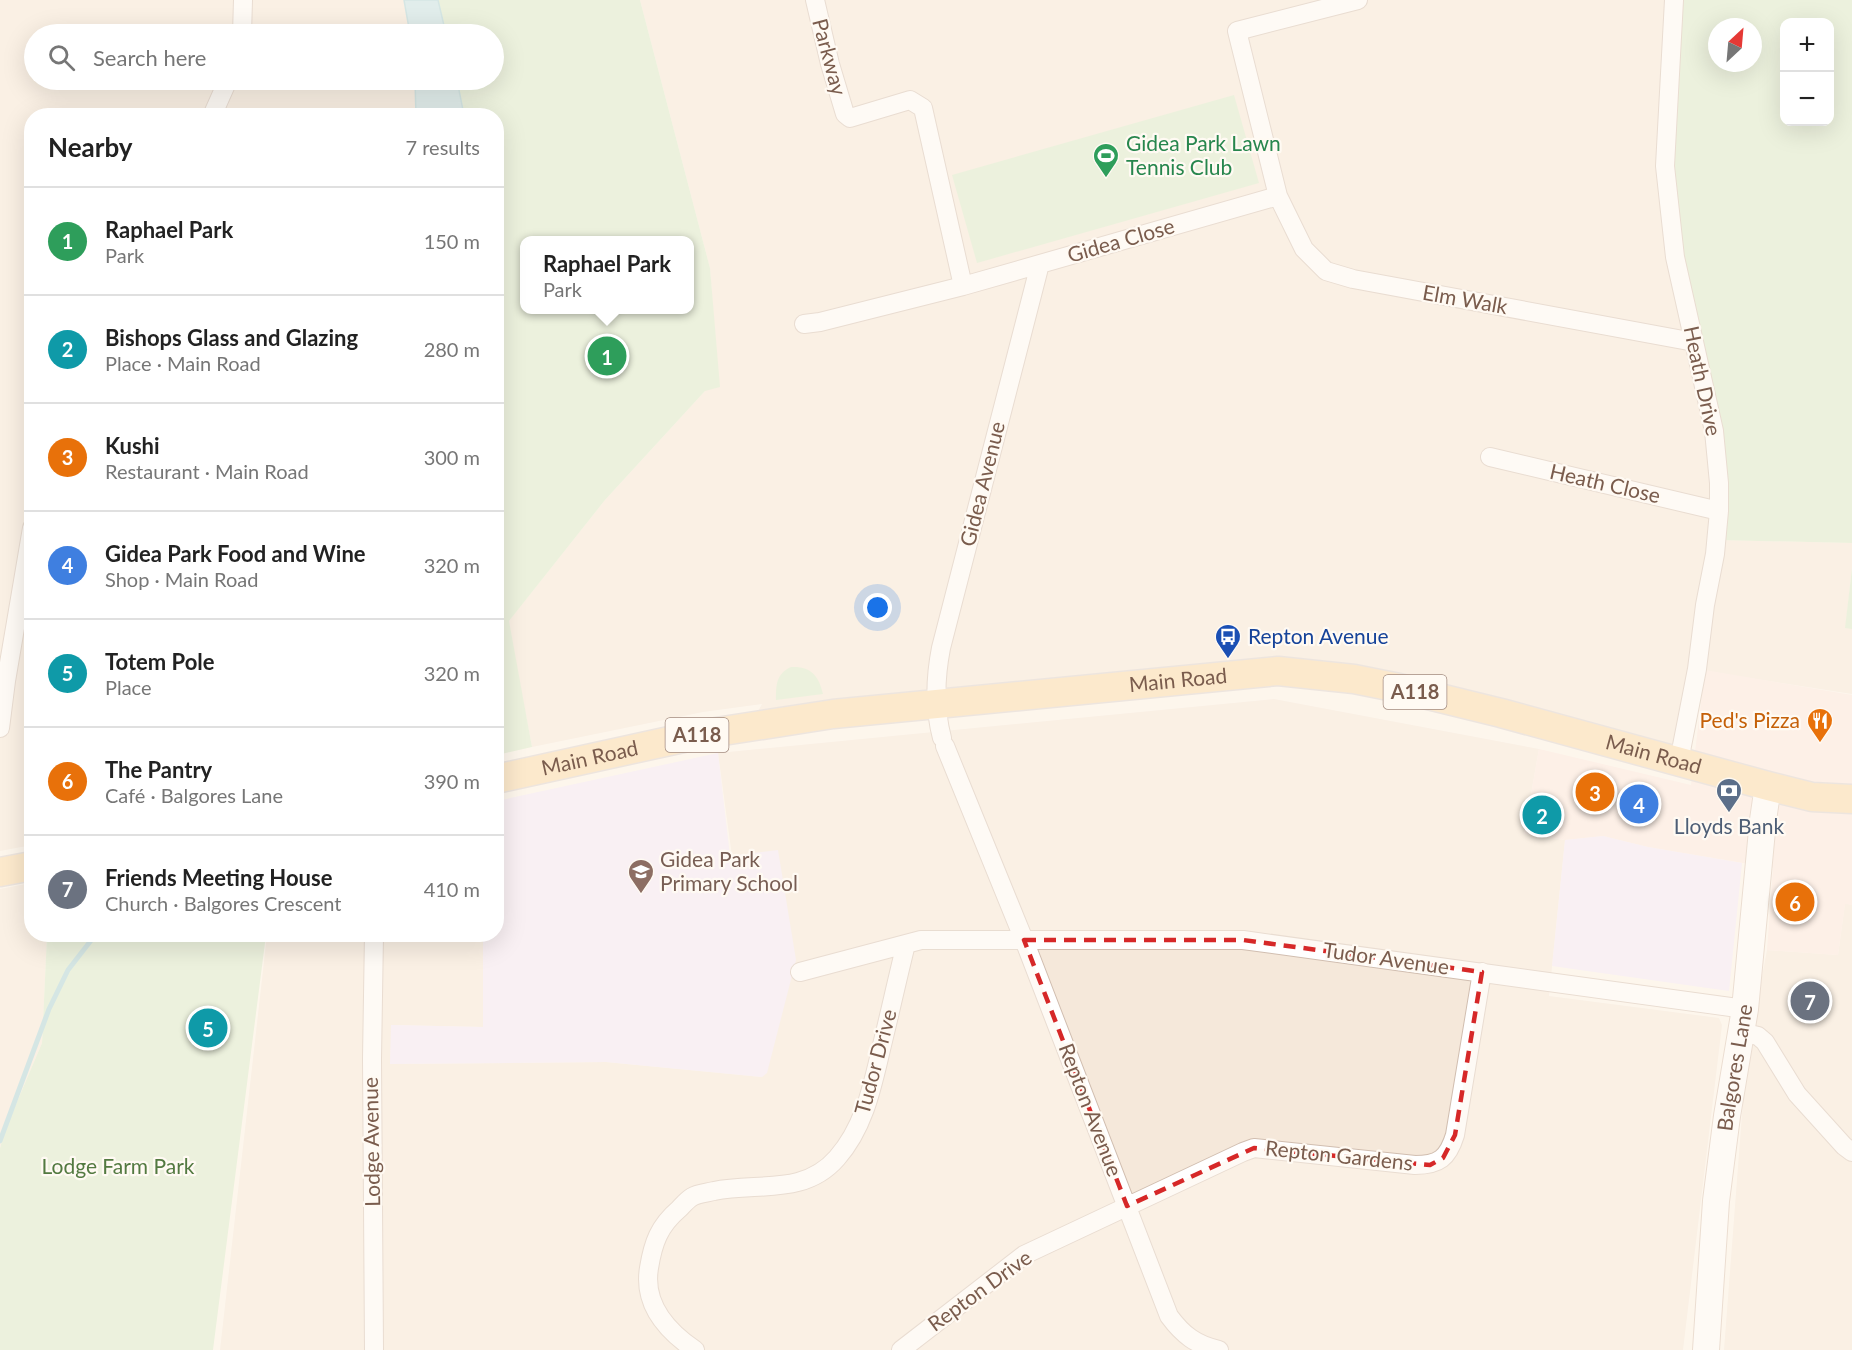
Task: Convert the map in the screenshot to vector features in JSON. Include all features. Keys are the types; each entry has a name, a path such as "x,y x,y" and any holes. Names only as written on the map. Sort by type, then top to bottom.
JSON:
{"main road":[{"name":"Main Road","path":"504,777 697,735 833,714 1278,670 1354,679 1399,688 1501,712 1812,797 1852,799"},
{"path":"0,872 24,868"}],"street":[{"path":"242,24 243,0"},
{"name":"Parkway","path":"815,0 845,114 850,118 910,100 922,108 963,286"},
{"name":"Elm Walk","path":"1358,0 1237,31 1278,196 1304,249 1326,271 1353,279 1694,342"},
{"name":"Heath Drive","path":"1674,0 1665,166 1675,256 1714,431 1719,483 1719,511 1697,669 1678,761"},
{"path":"216,108 224,90"},
{"name":"Gidea Close","path":"804,324 963,286 1278,196"},
{"name":"Gidea Avenue","path":"936,705 936,673 941,648 1040,264"},
{"name":"Heath Close","path":"1490,457 1719,511"},
{"path":"0,725 24,575"},
{"name":"Repton Avenue","path":"936,705 943,742 1024,940 1169,1317 1192,1341 1204,1347 1219,1350"},
{"name":"Balgores Lane","path":"1706,1350 1716,1201 1743,1020 1768,786"},
{"name":"Tudor Avenue","path":"800,972 921,940 946,938 1243,940 1482,972 1743,1020 1765,1042 1797,1094 1852,1152"},
{"name":"Lodge Avenue","path":"374,942 372,1059 374,1350"},
{"name":"Tudor Drive","path":"695,1350 680,1340 662,1322 651,1299 648,1273 652,1246 669,1218 694,1196 734,1187 777,1187 798,1184 836,1160 854,1137 867,1104 906,944"},
{"name":"Repton Gardens","path":"1127,1206 1254,1148 1415,1165 1430,1165 1443,1158 1450,1150 1455,1135 1482,972"},
{"name":"Repton Drive","path":"901,1350 1024,1255 1127,1206"}],"highlighted area":[{"path":"1024,940 1243,940 1482,972 1455,1135 1443,1158 1430,1165 1415,1165 1254,1148 1127,1206"}],"shaded area":[{"path":"0,0 404,0 408,24 24,24 24,90 415,90 416,108 24,108 24,846 0,851"},
{"path":"640,0 1674,0 1714,431 1717,540 1852,543 1846,623 1852,626 1852,694 1697,670 1679,761 1354,679 750,726 762,704 703,712 532,747 508,622 605,500 705,391 714,326 710,268"},
{"path":"1705,670 1852,695 1852,905 1845,904 1838,955 1767,950 1773,868 1648,847 1603,836 1565,840 1524,834 1539,749 1691,785"},
{"path":"1274,699 1539,749 1524,834 1565,840 1549,996 1719,1018 1722,1025 1683,1350 220,1350 266,942 483,942 483,1027 392,1025 390,1064 606,1062 762,1077 718,753"},
{"name":"Gidea Park Primary School","path":"718,753 730,856 778,850 796,960 767,1073 762,1077 606,1062 390,1064 391,1025 483,1027 483,942 504,942 504,799"},
{"path":"1603,836 1648,847 1742,863 1729,991 1552,966 1565,840"},
{"path":"24,884 24,942 47,942 42,1043 5,1130 0,1148 0,889"},
{"path":"1845,903 1852,905 1852,1350 1724,1350 1746,1062 1767,950 1838,955"}],"green space":[{"path":"404,0 640,0 710,268 720,387 705,391 605,500 509,621 532,747 504,753 504,108 416,108 415,90 504,90 504,24 408,24"},
{"path":"1674,0 1852,0 1852,543 1716,540 1714,431 1665,166"},
{"name":"Gidea Park Lawn Tennis Club","path":"1234,95 1259,183 977,263 952,175"},
{"path":"1852,568 1852,629 1845,628"},
{"path":"791,667 804,668 813,673 823,694 776,700 780,677"},
{"name":"Lodge Farm Park","path":"47,942 265,942 213,1350 0,1350 0,1148 5,1130 42,1043"}],"water":[{"path":"404,0 438,0 444,24 408,24"},
{"path":"415,90 459,90 463,108 416,108"}],"waterway":[{"path":"0,1141 49,1009 68,970 90,942"}],"place":[{"name":"Gidea Park Lawn Tennis Club","path":"1106,179"},
{"name":"Raphael Park","path":"607,356"},
{"name":"Repton Avenue","path":"1228,660"},
{"name":"Ped's Pizza","path":"1820,744"},
{"name":"Kushi","path":"1595,792"},
{"name":"Gidea Park Food and Wine","path":"1639,804"},
{"name":"Lloyds Bank","path":"1729,814"},
{"name":"Bishops Glass and Glazing","path":"1542,815"},
{"name":"Gidea Park Primary School","path":"641,895"},
{"name":"The Pantry","path":"1795,902"},
{"name":"Friends Meeting House","path":"1810,1001"},
{"name":"Totem Pole","path":"208,1028"}]}
